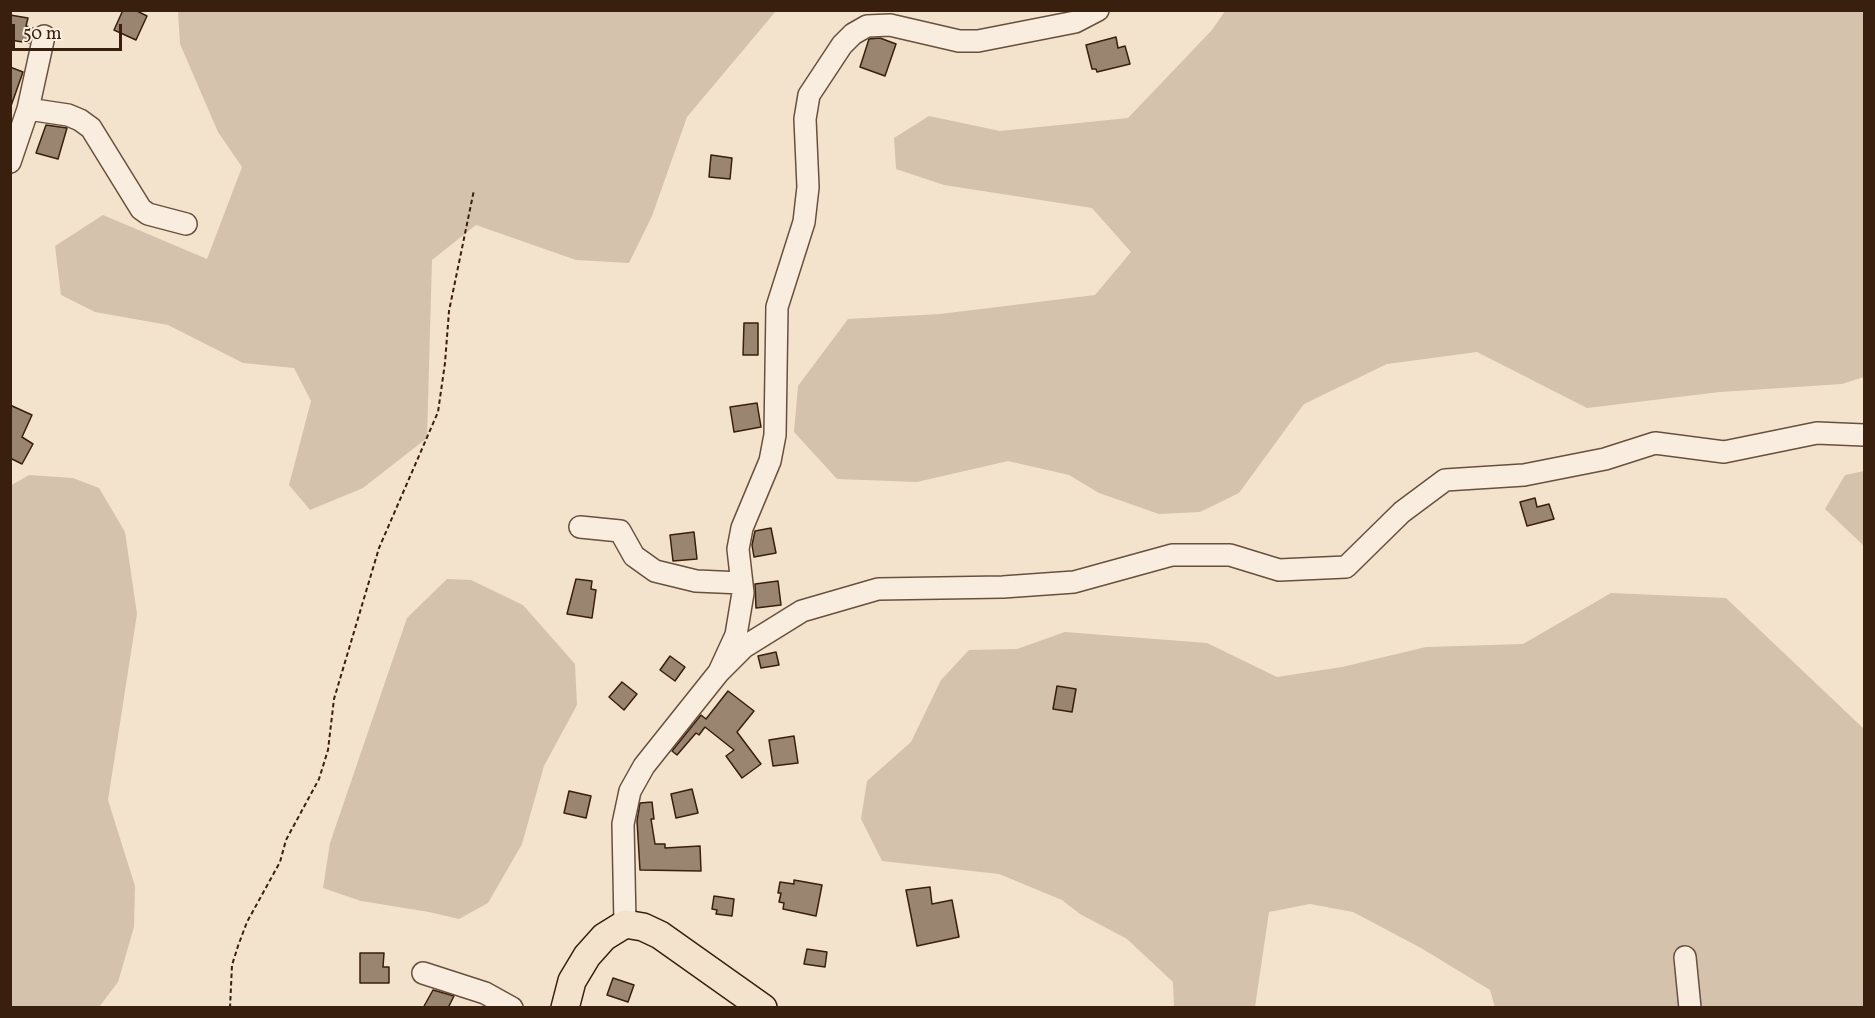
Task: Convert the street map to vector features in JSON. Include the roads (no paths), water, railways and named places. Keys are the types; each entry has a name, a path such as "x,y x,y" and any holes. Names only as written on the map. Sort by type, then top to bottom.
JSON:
{"main road":[{"path":"564,1008 572,981 587,956 604,937 625,924 643,927 660,935 763,1008"}],"street":[{"path":"719,672 736,635 743,594 738,549 742,528 770,461 775,435 777,307 804,222 808,187 805,119 809,95 842,45 853,34 867,26 890,25 959,41 978,41 1075,22 1098,10"},
{"path":"10,162 28,110 44,36"},
{"path":"28,110 68,115 80,120 91,129 141,209 148,214 186,224"},
{"path":"625,924 623,824 630,791 644,766 719,672 744,647 802,611 878,590 1003,587 1074,582 1172,555 1230,555 1279,570 1346,567 1402,512 1445,480 1524,475 1605,459 1655,443 1724,452 1817,433 1864,435"},
{"path":"580,527 620,531 634,556 654,571 696,581 742,583"},
{"path":"1685,957 1690,1008"},
{"path":"423,973 485,993 512,1008"}]}
